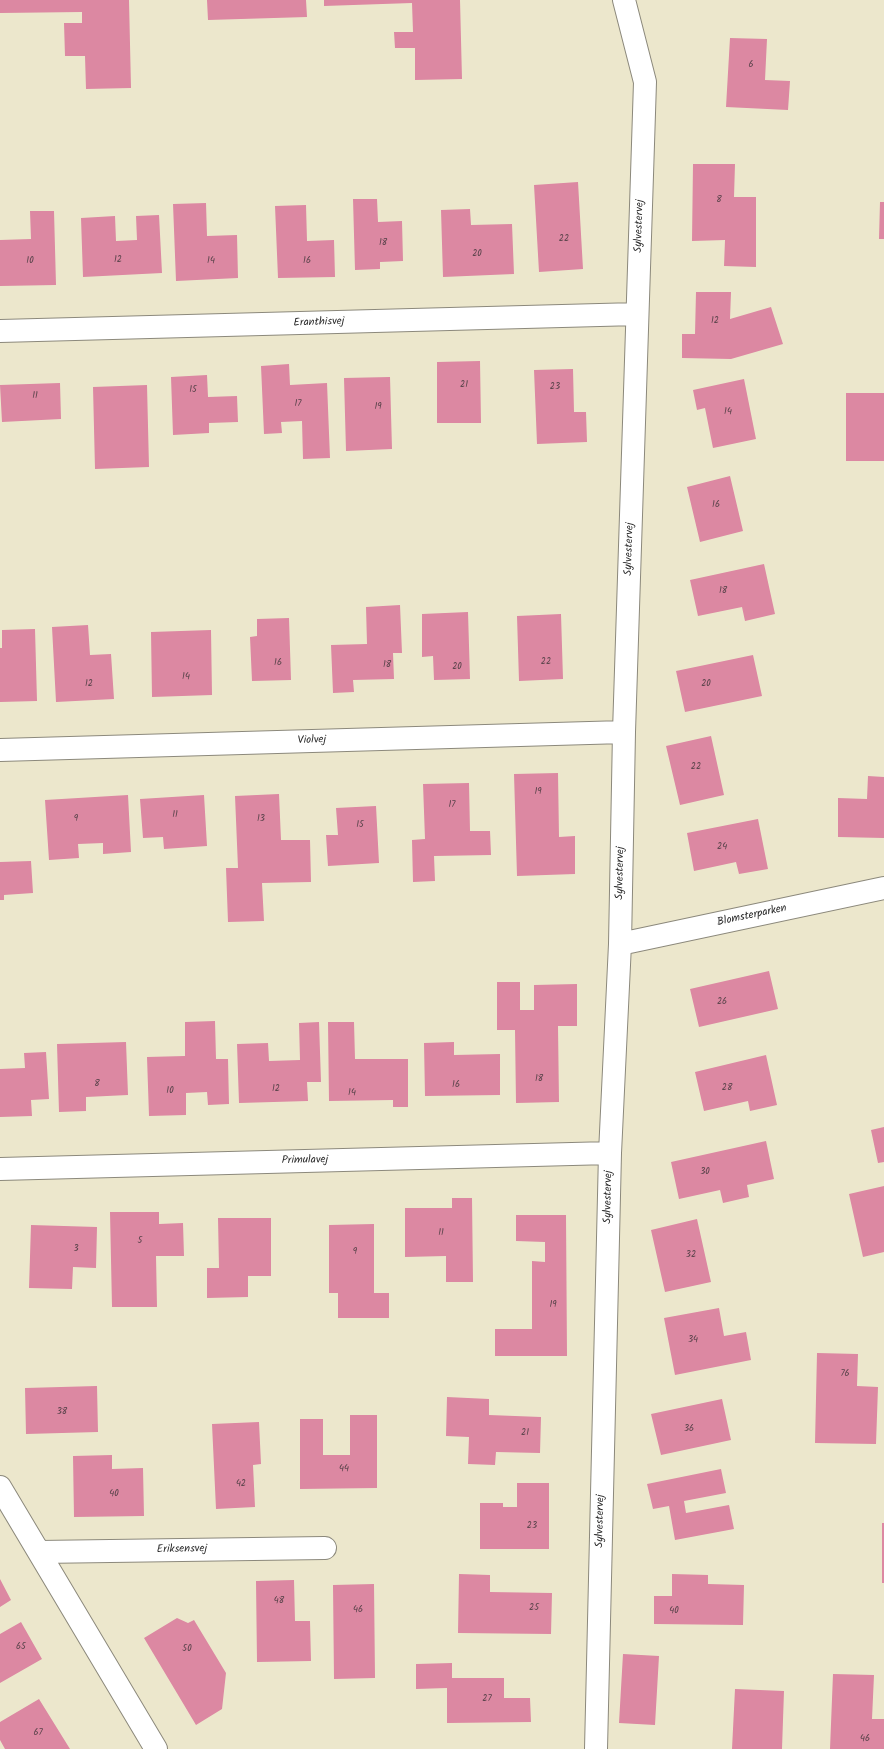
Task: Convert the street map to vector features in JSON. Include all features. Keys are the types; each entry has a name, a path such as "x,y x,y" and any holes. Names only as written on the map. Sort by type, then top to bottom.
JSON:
{"street":[{"name":"Sylvestervej","path":"596,1749 610,1153 620,944 624,732 645,82 624,0"},
{"name":"Eranthisvej","path":"0,331 638,314"},
{"name":"Violvej","path":"0,750 624,732"},
{"name":"Blomsterparken","path":"620,944 884,888"},
{"name":"Primulavej","path":"0,1169 610,1153"},
{"path":"0,1486 156,1749"},
{"name":"Eriksensvej","path":"39,1552 325,1548"}],"building":[{"path":"0,0 129,0 131,88 86,89 85,56 65,56 64,23 82,23 82,12 0,13"},
{"path":"207,0 306,0 307,17 208,20"},
{"path":"324,0 460,0 462,79 415,80 415,48 395,48 394,32 413,32 412,3 324,6"},
{"path":"730,38 767,39 765,80 790,81 788,110 726,107"},
{"path":"693,164 735,164 734,197 756,197 756,267 724,266 725,240 692,241"},
{"path":"578,182 583,269 539,272 534,185"},
{"path":"353,199 377,199 378,222 402,221 403,261 380,262 380,269 355,270"},
{"path":"880,202 884,202 884,239 879,239"},
{"path":"206,203 207,236 237,235 238,278 176,281 173,204"},
{"path":"306,205 307,241 334,240 335,277 278,278 275,206"},
{"path":"470,209 471,225 512,224 514,274 443,277 441,210"},
{"path":"30,211 54,211 56,285 0,286 0,240 31,239"},
{"path":"159,215 162,273 83,277 81,218 115,216 116,241 137,240 136,216"},
{"path":"696,292 731,292 730,319 771,307 783,344 731,359 682,358 682,334 695,334"},
{"path":"480,361 481,423 437,423 437,362"},
{"path":"289,364 290,385 327,383 330,458 303,459 302,421 281,422 282,433 264,434 261,366"},
{"path":"573,369 574,412 586,412 587,442 537,444 534,370"},
{"path":"207,375 208,397 237,396 238,422 209,423 209,433 173,435 171,377"},
{"path":"390,377 392,449 346,451 344,378"},
{"path":"744,379 756,439 713,448 705,408 697,410 693,390"},
{"path":"60,383 61,419 2,422 0,385"},
{"path":"147,385 149,467 95,469 93,387"},
{"path":"846,393 884,393 884,461 846,461"},
{"path":"730,476 743,531 700,542 687,487"},
{"path":"764,564 775,614 745,621 742,607 698,616 690,580"},
{"path":"400,605 402,653 393,653 394,679 353,680 354,692 333,693 331,645 367,644 366,607"},
{"path":"468,612 470,679 434,680 433,656 422,657 422,614"},
{"path":"561,614 563,679 519,681 517,616"},
{"path":"289,618 291,680 252,681 250,637 257,636 257,619"},
{"path":"88,625 90,655 111,654 114,699 56,702 52,627"},
{"path":"35,629 37,701 0,702 0,648 2,648 2,630"},
{"path":"211,630 212,695 152,697 151,632"},
{"path":"753,655 762,696 685,712 676,671"},
{"path":"711,736 724,795 680,805 666,746"},
{"path":"558,773 559,837 575,836 575,874 517,876 514,774"},
{"path":"868,776 884,777 884,838 838,837 838,798 867,799"},
{"path":"469,783 470,831 490,831 491,855 434,856 435,881 413,882 412,840 425,839 423,784"},
{"path":"279,794 281,840 310,840 311,882 262,883 264,921 228,922 226,868 238,868 235,796"},
{"path":"128,795 131,852 103,854 103,843 78,844 79,858 49,860 45,800"},
{"path":"204,795 207,846 164,849 163,837 143,838 140,799"},
{"path":"376,806 379,863 328,866 326,835 338,835 336,808"},
{"path":"758,819 768,869 739,874 736,862 694,871 687,833"},
{"path":"31,861 33,893 4,895 4,900 0,900 0,862"},
{"path":"769,971 778,1009 699,1027 690,989"},
{"path":"497,982 520,982 520,1010 534,1010 534,985 577,984 577,1026 558,1026 559,1102 516,1103 515,1030 497,1030"},
{"path":"215,1021 216,1059 228,1059 229,1104 208,1105 207,1092 186,1093 186,1115 149,1116 147,1057 185,1056 185,1022"},
{"path":"319,1022 321,1082 307,1082 308,1101 239,1103 237,1044 268,1043 269,1061 300,1060 299,1023"},
{"path":"328,1022 354,1022 355,1059 408,1059 408,1107 393,1107 393,1100 329,1101"},
{"path":"126,1042 128,1095 86,1097 86,1111 59,1112 57,1044"},
{"path":"454,1042 454,1055 500,1054 500,1095 425,1096 424,1043"},
{"path":"46,1052 49,1099 31,1100 32,1116 0,1117 0,1069 25,1068 24,1053"},
{"path":"766,1055 777,1105 750,1111 748,1101 704,1111 695,1072"},
{"path":"884,1127 884,1162 878,1163 871,1130"},
{"path":"766,1141 774,1179 747,1185 749,1197 723,1203 720,1190 679,1199 671,1162"},
{"path":"884,1186 884,1252 863,1257 849,1194"},
{"path":"452,1198 472,1198 473,1282 446,1282 446,1256 405,1257 405,1208 452,1208"},
{"path":"110,1212 159,1212 159,1224 183,1223 184,1256 156,1256 157,1307 112,1307"},
{"path":"516,1215 566,1215 567,1356 495,1356 495,1329 532,1329 532,1261 545,1262 545,1242 516,1241"},
{"path":"218,1218 271,1218 271,1276 248,1276 248,1297 207,1298 207,1268 219,1268"},
{"path":"697,1219 711,1282 665,1292 651,1230"},
{"path":"374,1224 374,1293 389,1293 389,1318 338,1318 338,1293 329,1293 329,1225"},
{"path":"31,1225 97,1227 96,1268 73,1267 72,1289 29,1288"},
{"path":"719,1308 724,1336 746,1332 751,1360 675,1375 664,1318"},
{"path":"817,1353 858,1354 857,1386 878,1387 876,1444 815,1443"},
{"path":"97,1386 98,1432 26,1434 25,1388"},
{"path":"447,1397 489,1399 489,1415 541,1417 540,1453 496,1452 495,1465 468,1464 469,1437 446,1436"},
{"path":"722,1399 731,1440 661,1455 651,1414"},
{"path":"350,1415 377,1415 377,1488 300,1489 300,1419 323,1419 323,1455 350,1455"},
{"path":"259,1422 261,1464 253,1465 255,1507 216,1509 212,1424"},
{"path":"112,1455 112,1469 143,1468 144,1516 74,1517 73,1456"},
{"path":"721,1469 726,1493 684,1501 686,1513 729,1505 734,1529 675,1540 669,1506 653,1509 647,1484"},
{"path":"517,1483 549,1483 549,1549 480,1549 480,1503 503,1503 503,1507 517,1507"},
{"path":"882,1523 884,1523 884,1583 882,1583"},
{"path":"459,1574 490,1575 490,1592 552,1593 551,1634 458,1633"},
{"path":"672,1574 708,1575 708,1584 744,1585 743,1625 654,1624 654,1596 672,1596"},
{"path":"0,1579 11,1600 0,1607"},
{"path":"294,1580 295,1621 310,1621 311,1661 257,1662 256,1581"},
{"path":"374,1584 375,1678 334,1679 333,1585"},
{"path":"177,1618 188,1623 194,1620 226,1673 222,1709 196,1725 144,1638"},
{"path":"21,1622 42,1659 0,1683 0,1634"},
{"path":"623,1654 659,1656 655,1725 619,1723"},
{"path":"452,1663 452,1678 504,1678 504,1698 530,1698 531,1722 447,1723 447,1688 416,1689 416,1664"},
{"path":"833,1674 874,1675 872,1719 884,1719 884,1749 830,1749"},
{"path":"735,1689 784,1691 782,1749 732,1749"},
{"path":"39,1699 70,1749 5,1749 0,1740 0,1722"}]}
